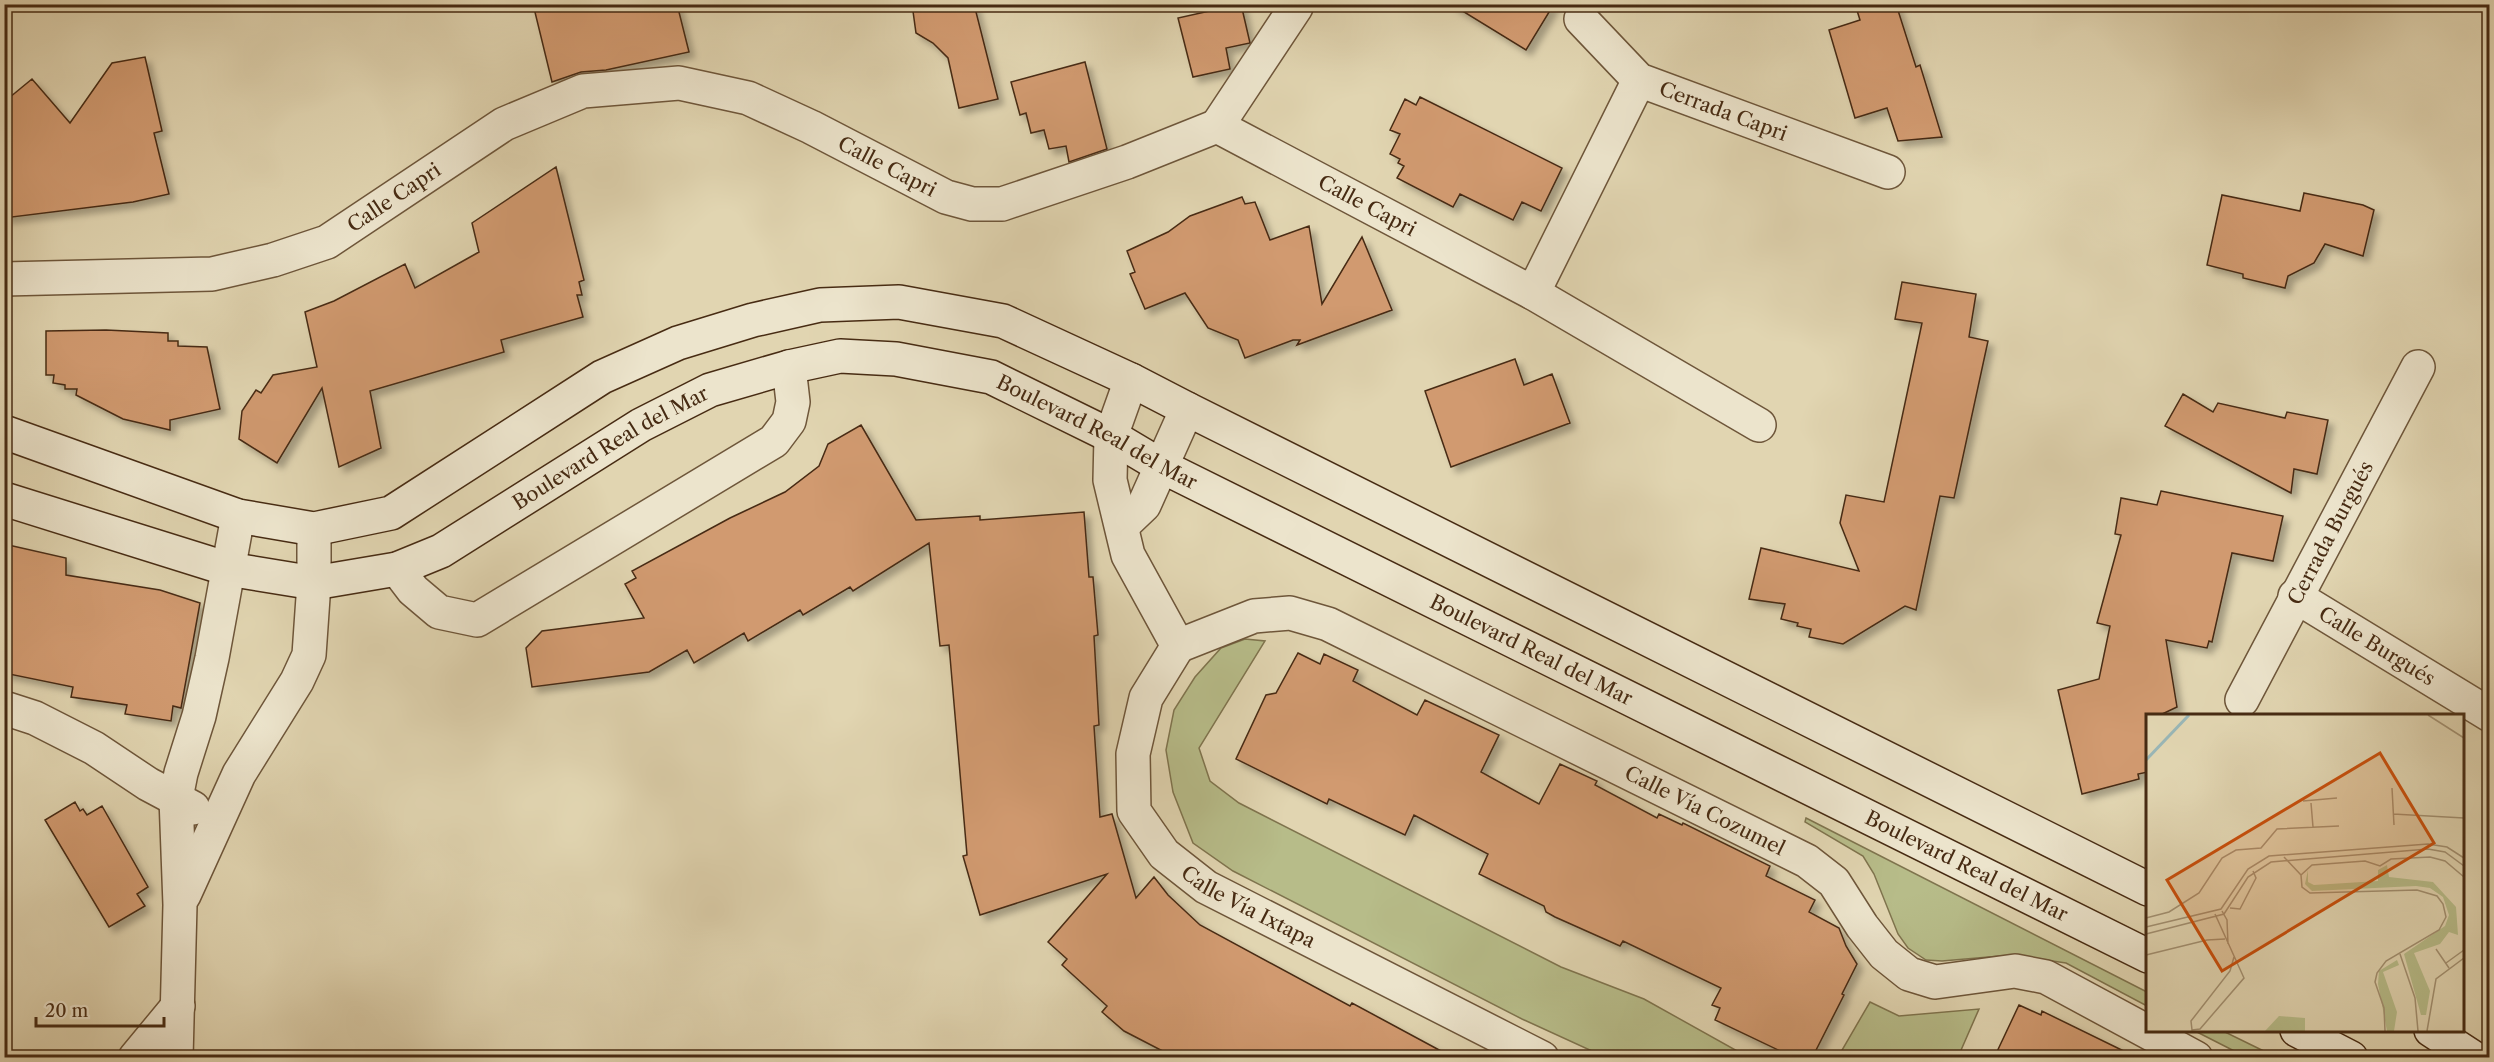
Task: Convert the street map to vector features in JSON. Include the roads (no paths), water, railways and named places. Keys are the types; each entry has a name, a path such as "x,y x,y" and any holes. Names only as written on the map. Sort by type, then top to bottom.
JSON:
{"street":[{"path":"1216,126 1296,7"},
{"name":"Cerrada Capri","path":"1581,19 1639,80 1888,172"},
{"path":"1533,293 1639,80"},
{"name":"Calle Capri","path":"4,279 212,274 273,260 327,242 504,124 583,91 679,83 748,98 811,127 946,197 972,204 1002,204 1127,162 1216,126 1533,293 1759,425"},
{"path":"4,432 238,516 314,529 391,513 602,377 678,343 753,320 820,305 899,302 1003,321 1131,380 2146,888"},
{"name":"Boulevard Real del Mar","path":"4,499 228,569 314,583 397,569 441,551 641,425 710,390 789,367 840,356 896,359 991,377 1111,436 1162,467 2146,955"},
{"path":"397,569 413,590 439,612 477,620 774,441 789,421 793,402 789,367"},
{"name":"Cerrada Burgués","path":"2242,700 2418,367"},
{"path":"1131,380 1111,436 1110,480 1123,525 1128,555 1178,646"},
{"path":"1123,525 1144,506 1187,409"},
{"path":"176,1058 180,905 176,798 210,669 238,516"},
{"path":"180,905 238,774 297,681 309,655 314,583 314,529"},
{"name":"Calle Burgués","path":"2295,596 2490,715"},
{"name":"Calle Vía Cozumel","path":"1178,646 1254,616 1290,614 1328,624 1807,861 1834,882 1862,926 1884,954 1909,974 1935,982 2015,971 2046,977 2146,1031"},
{"name":"Calle Vía Ixtapa","path":"1178,646 1146,698 1133,754 1134,811 1164,854 1206,887 1542,1058"},
{"path":"4,708 35,718 94,748 148,784 216,822"},
{"path":"135,1058 178,1006"},
{"name":"Calle Vía Cozumel","path":"2148,1032 2196,1058"},
{"path":"2301,1032 2351,1058"},
{"path":"2434,1032 2474,1058"}]}
